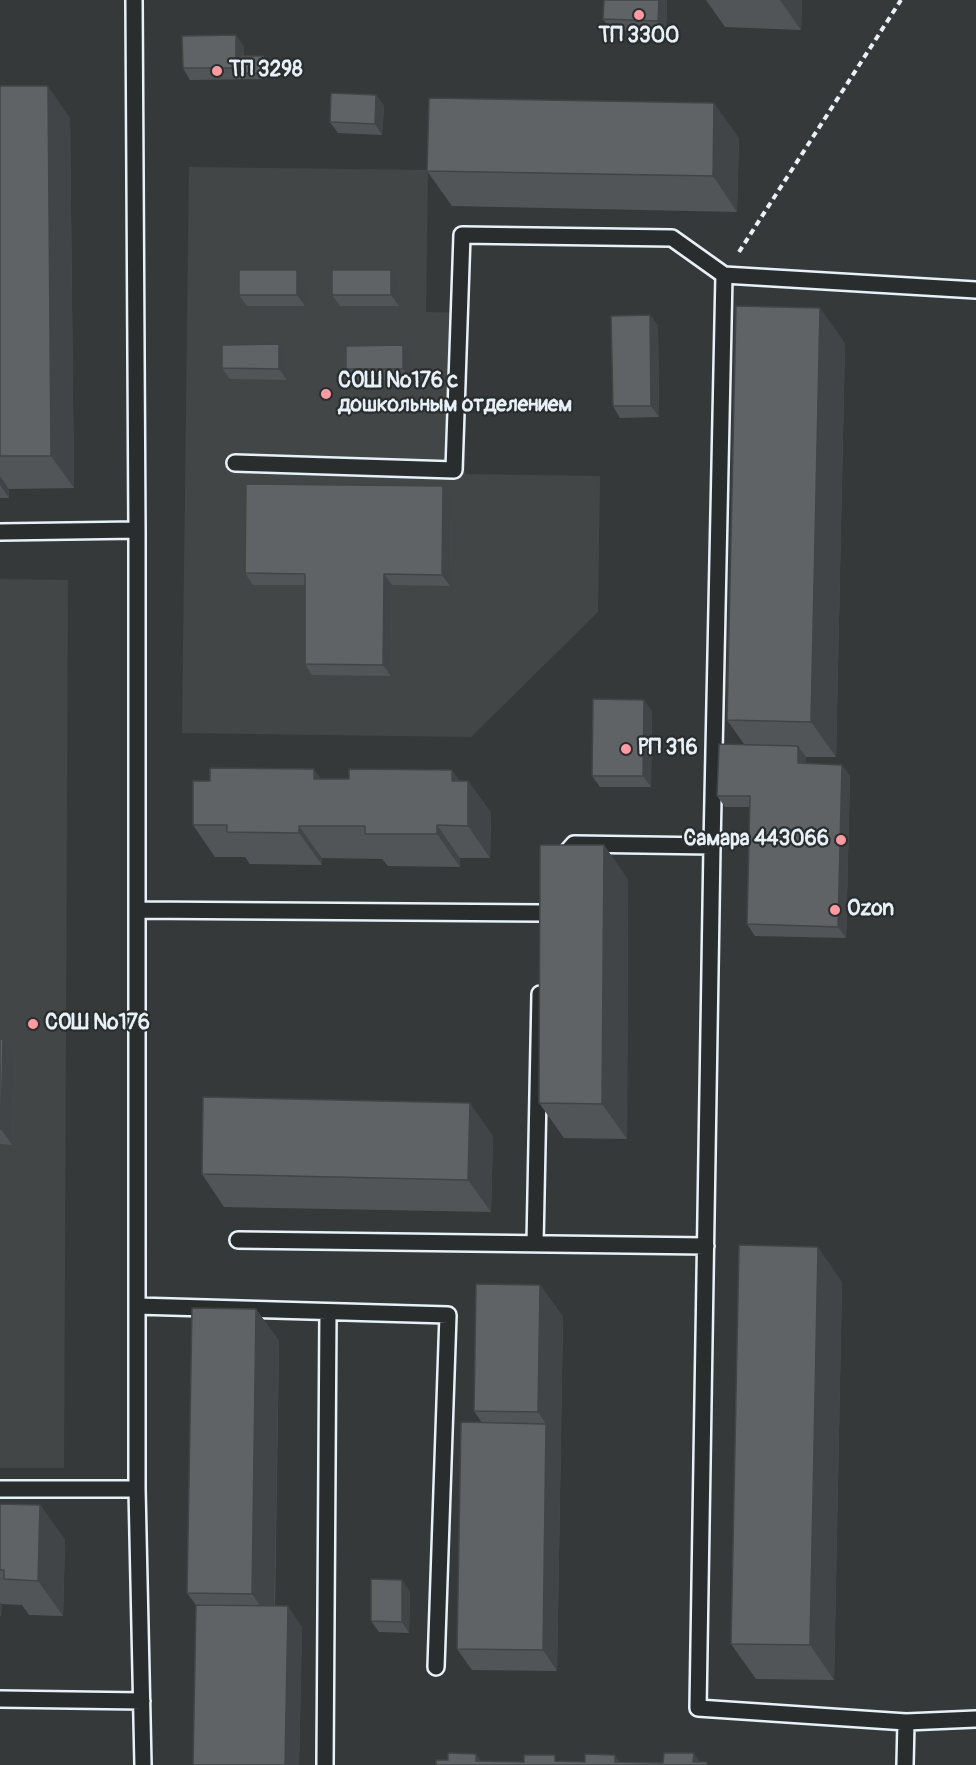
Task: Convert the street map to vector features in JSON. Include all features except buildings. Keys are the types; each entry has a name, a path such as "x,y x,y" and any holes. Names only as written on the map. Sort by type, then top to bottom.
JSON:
{"lane":[{"path":"134,0 137,530 137,1490 142,1765"},
{"path":"235,463 454,470 462,235 672,238 724,275 976,290"},
{"path":"724,275 698,1708 906,1722 976,1719"},
{"path":"0,532 137,530"},
{"path":"549,873 574,844 712,846"},
{"path":"137,910 541,913"},
{"path":"535,1244 540,984"},
{"path":"238,1240 706,1246"},
{"path":"137,1306 448,1315 436,1667"},
{"path":"325,1765 328,1312"},
{"path":"0,1489 137,1490"},
{"path":"0,1699 142,1701"},
{"path":"905,1765 906,1722"}],"path":[{"path":"724,275 901,0"}],"shaded area":[{"name":"СОШ №176 с дошкольным отделением","path":"189,167 428,170 426,312 467,313 465,474 600,476 598,612 471,737 182,733"},
{"name":"СОШ №176","path":"0,579 68,580 64,1468 0,1468"}],"place":[{"name":"ТП 3300","path":"639,15"},
{"name":"ТП 3298","path":"217,71"},
{"name":"СОШ №176 с дошкольным отделением","path":"326,394"},
{"name":"РП 316","path":"626,749"},
{"name":"Самара 443066","path":"841,840"},
{"name":"Ozon","path":"835,910"},
{"name":"СОШ №176","path":"33,1024"}]}
